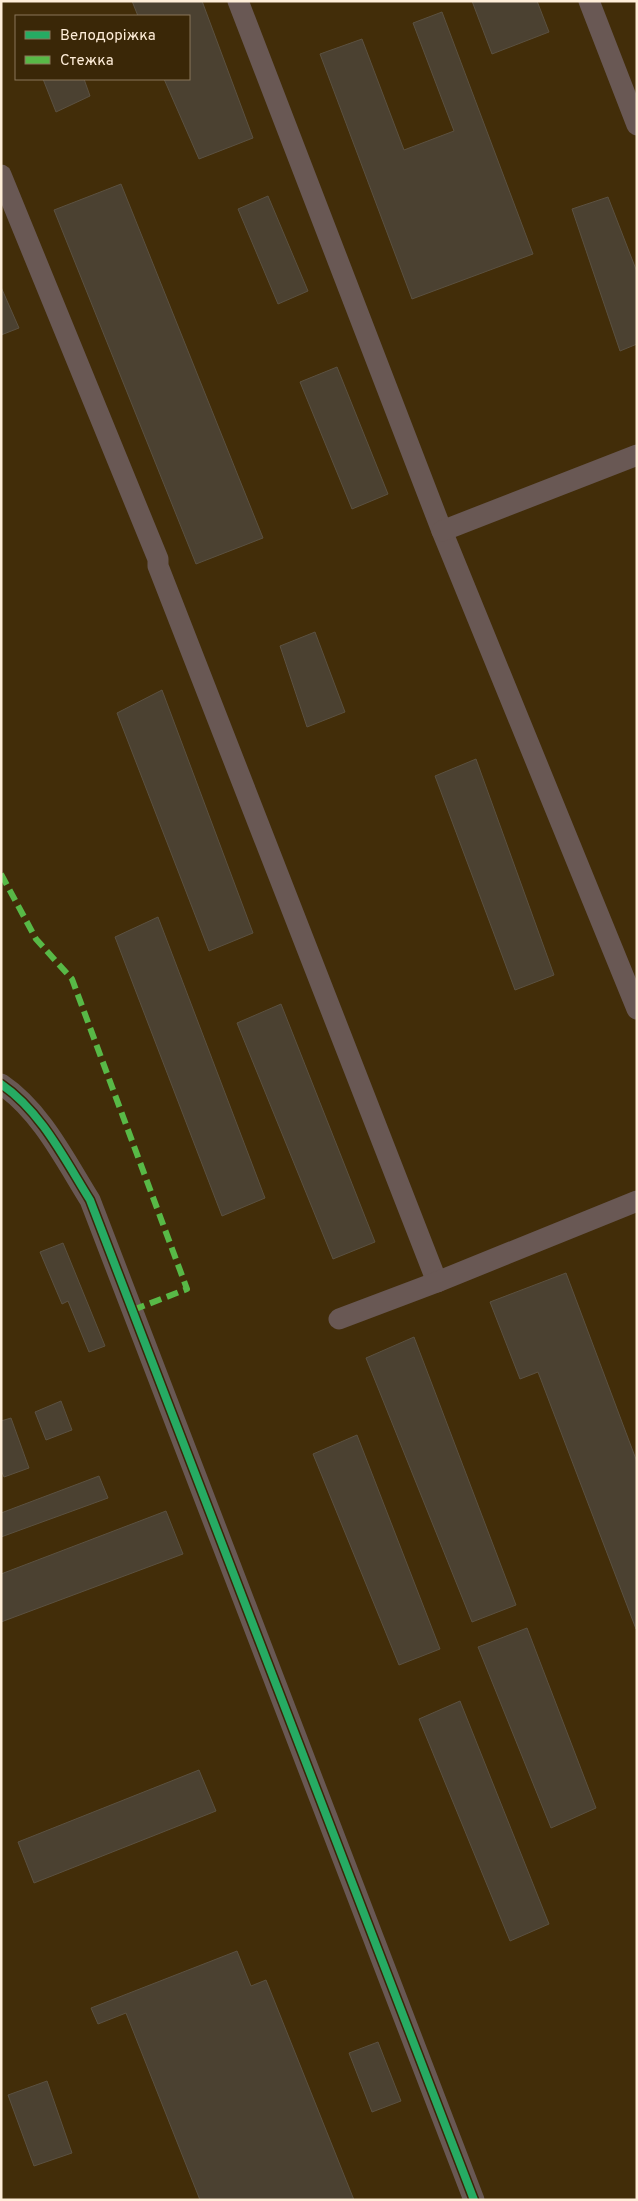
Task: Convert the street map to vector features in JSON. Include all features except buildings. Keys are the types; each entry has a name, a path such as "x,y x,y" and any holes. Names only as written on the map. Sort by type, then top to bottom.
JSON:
{"street":[{"path":"238,1 442,531 637,1009"},
{"path":"589,1 632,100 637,125"},
{"path":"1,175 158,559 158,566 175,612 437,1282"},
{"path":"442,531 637,455"},
{"path":"1,1084 16,1094 48,1135 90,1200 474,2200"},
{"path":"339,1319 437,1282 637,1201"}],"shaded area":[{"path":"1,1 637,1 637,2200 1,2200"}],"marked path":[{"path":"1,874 36,939 72,979 187,1289 133,1310"}],"cycle path":[{"path":"1,1084 15,1095 40,1122 90,1200 474,2200"}]}
